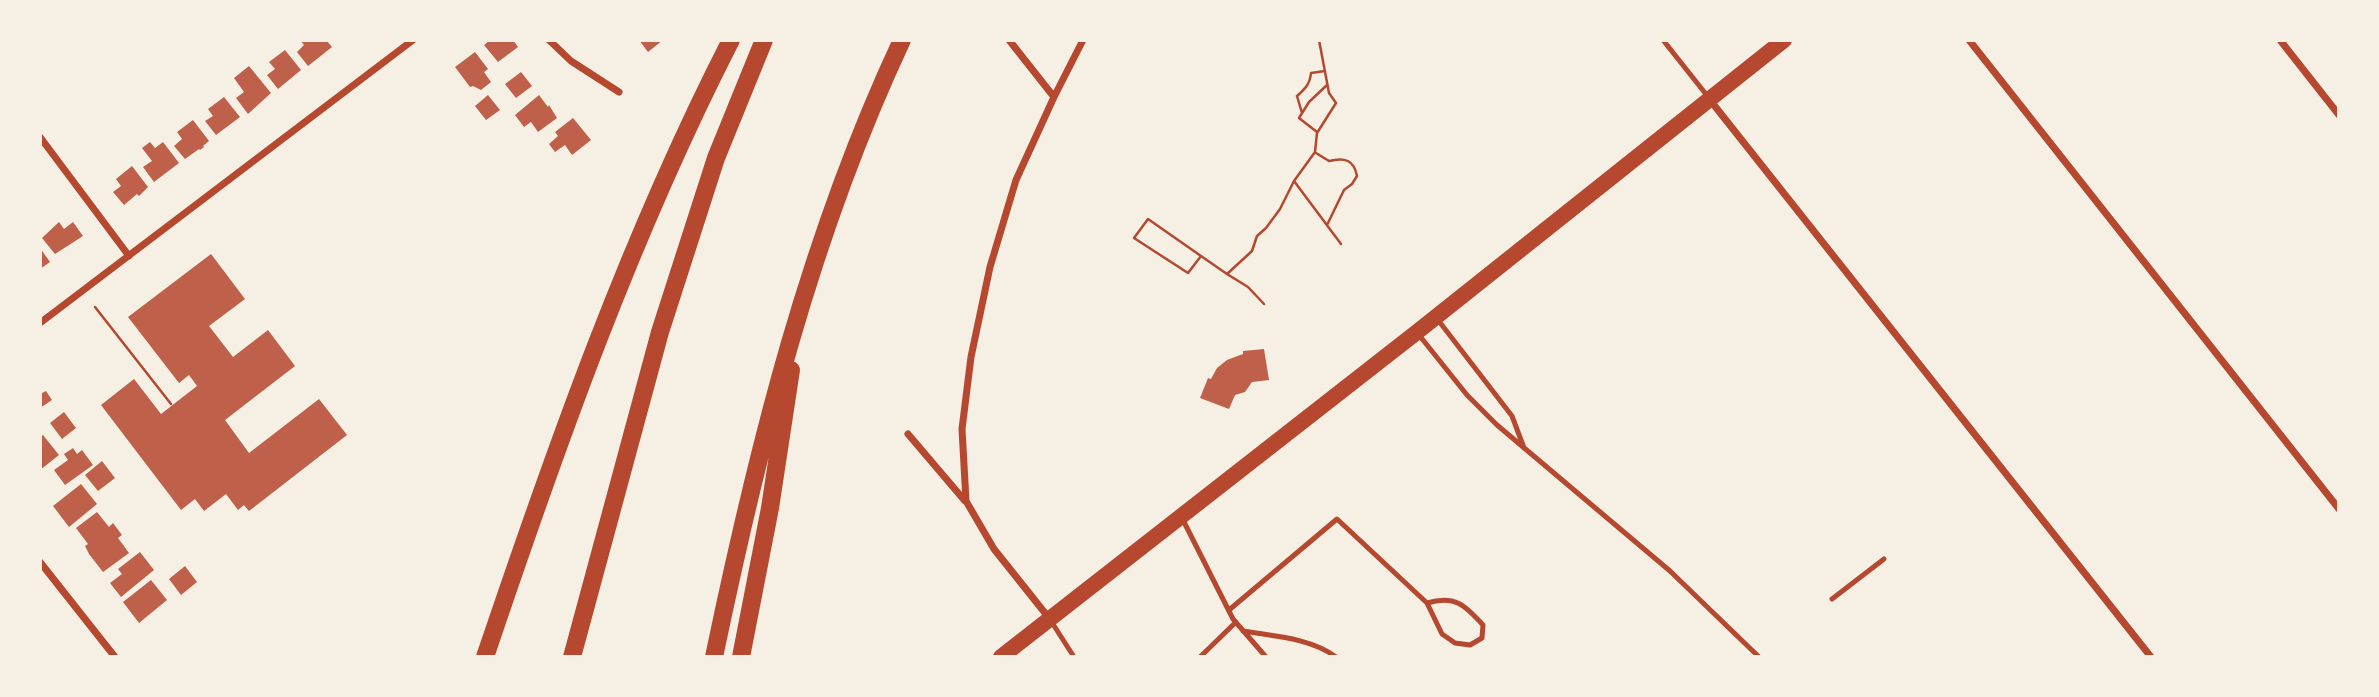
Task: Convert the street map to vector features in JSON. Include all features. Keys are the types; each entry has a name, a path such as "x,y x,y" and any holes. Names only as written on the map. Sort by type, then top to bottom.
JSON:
{"highway":[{"path":"485,657 563,431 598,340 672,164 732,40"},
{"path":"572,657 660,332 716,158 764,40"},
{"path":"714,657 764,434 800,304 847,169 902,40"},
{"path":"741,657 781,444 800,304"}],"main road":[{"path":"1001,657 1417,332 1784,40"}],"street":[{"path":"40,323 413,40"},
{"path":"549,40 571,61 619,92"},
{"path":"1009,40 1054,97"},
{"path":"965,502 962,429 971,357 990,267 1016,180 1083,40"},
{"path":"1969,40 2339,509"},
{"path":"2280,40 2339,115"},
{"path":"1710,100 2151,657"},
{"path":"40,137 129,256"},
{"path":"908,433 965,502 994,549 1049,618"},
{"path":"40,562 115,657"}],"lane":[{"path":"1663,40 1710,100"},
{"path":"1436,317 1512,416 1525,451"},
{"path":"1417,332 1467,395 1525,451 1670,570 1759,657"},
{"path":"1181,515 1236,622 1266,657"},
{"path":"1229,610 1337,519 1427,603 1442,634 1455,643 1470,645 1482,638 1483,625 1459,603 1443,598 1427,603"},
{"path":"1832,599 1884,559"},
{"path":"1049,618 1074,657"},
{"path":"1200,657 1236,622"},
{"path":"1243,631 1325,649 1336,657"}],"path":[{"path":"1227,274 1252,251 1257,236 1280,209 1294,181 1315,152 1317,133 1336,103 1329,93 1319,40"},
{"path":"1302,113 1297,96 1311,80 1311,73 1325,71"},
{"path":"1317,133 1299,118 1309,102 1327,85"},
{"path":"1315,152 1329,161 1345,158 1355,167 1357,176 1344,190 1326,225"},
{"path":"1294,181 1341,244"},
{"path":"1201,256 1188,273 1134,238 1148,219 1248,286 1264,304"},
{"path":"95,307 171,404"}],"building":[{"path":"300,40 326,40 332,47 308,66 297,52 304,45"},
{"path":"490,40 513,40 518,47 498,62 484,45"},
{"path":"639,40 663,40 648,52"},
{"path":"285,50 301,70 278,89 267,75 275,69 269,62"},
{"path":"475,52 488,69 484,72 491,82 481,90 470,87 455,67"},
{"path":"249,66 271,93 248,114 236,98 244,92 234,78"},
{"path":"521,72 532,86 516,98 505,84"},
{"path":"488,95 500,110 486,120 475,106"},
{"path":"539,95 557,118 538,132 531,122 524,127 515,115"},
{"path":"224,97 240,117 216,135 205,121 213,116 208,109"},
{"path":"573,118 591,140 572,155 565,145 555,152 549,144 558,136 555,132"},
{"path":"193,120 209,141 185,159 174,146 182,139 177,132"},
{"path":"150,142 155,148 163,142 179,163 154,182 143,167 152,161 142,148"},
{"path":"132,166 148,187 124,205 113,192 121,186 116,179"},
{"path":"59,222 64,229 73,222 83,236 55,254 42,238"},
{"path":"40,248 50,262 40,269"},
{"path":"211,254 245,299 209,326 233,357 268,330 295,366 225,420 249,453 319,399 347,435 249,511 244,505 238,510 226,494 204,511 195,499 181,510 101,405 134,379 161,414 197,386 189,375 179,383 128,317"},
{"path":"1264,349 1269,380 1252,382 1245,392 1235,395 1229,409 1200,398 1208,378 1211,379 1217,368 1227,360 1243,354 1243,351"},
{"path":"46,391 52,400 40,408 40,394"},
{"path":"64,412 76,428 62,439 50,423"},
{"path":"43,435 59,455 40,470 40,437"},
{"path":"73,448 77,454 82,450 93,465 65,485 54,470 68,460 64,454"},
{"path":"102,461 115,478 98,491 85,475"},
{"path":"81,484 97,504 69,527 53,506"},
{"path":"97,512 109,527 113,523 122,535 118,538 129,553 103,572 89,554 85,546 88,544 76,528"},
{"path":"140,552 154,570 121,597 110,583 122,574 118,569"},
{"path":"185,566 197,582 181,595 169,579"},
{"path":"151,580 167,600 139,623 123,602"}]}
